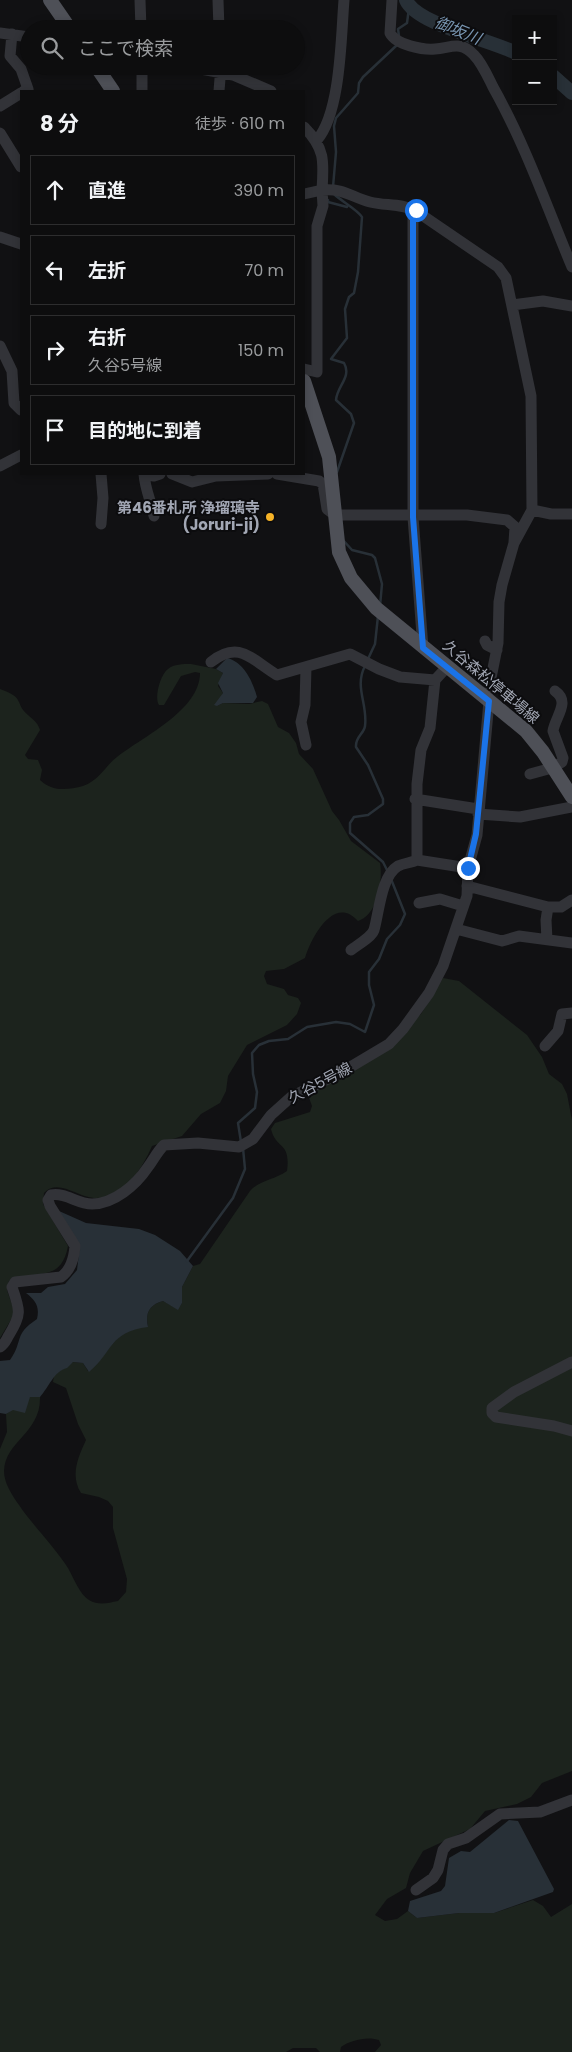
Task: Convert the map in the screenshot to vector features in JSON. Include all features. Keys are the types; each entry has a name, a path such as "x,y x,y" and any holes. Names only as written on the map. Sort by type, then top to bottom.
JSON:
{"main road":[{"path":"50,0 64,20"},
{"path":"102,75 111,90"},
{"name":"久谷森松停車場線","path":"305,384 329,457 339,552 350,578 376,608 526,731 543,752 572,797"}],"street":[{"path":"140,0 141,20"},
{"path":"218,0 219,20"},
{"path":"317,140 328,120 336,87 344,0"},
{"path":"392,0 390,33 397,40 434,49 458,45 472,52 478,59 505,109 572,267"},
{"path":"20,36 6,34 10,56 20,69"},
{"path":"22,75 28,89 26,90"},
{"path":"142,75 142,90"},
{"path":"219,90 220,75"},
{"path":"235,75 269,90"},
{"path":"0,106 20,94"},
{"path":"305,127 317,140 323,155 323,206 317,226 317,372 305,369"},
{"path":"0,133 20,165"},
{"path":"305,194 322,190 349,192 370,202 406,206 416,210 498,267 506,278 531,396 532,510 514,543"},
{"path":"416,210 413,218 413,517 423,648"},
{"path":"0,237 20,244"},
{"path":"512,305 543,301 572,306"},
{"path":"0,346 12,371 14,403 20,409"},
{"path":"0,466 20,456"},
{"path":"101,475 103,498 101,524"},
{"path":"144,475 146,491 151,500 154,516"},
{"path":"174,475 192,482 216,476 258,475"},
{"path":"282,475 319,481 323,484 327,509 335,515 413,517 467,515 508,520 515,527 514,543"},
{"path":"532,510 552,514 572,514"},
{"name":"久谷5号線","path":"0,1347 4,1345 17,1324 20,1313 12,1287 14,1282 60,1277 66,1273 72,1262 75,1246 50,1206 48,1200 51,1195 63,1196 91,1204 111,1200 138,1180 164,1145 198,1143 242,1146 253,1140 271,1115 291,1097 366,1059 389,1044 429,993 443,966 468,886 468,868 476,834 489,701 487,698 497,650 499,602 514,543"},
{"path":"485,641 487,645 497,650"},
{"path":"211,662 223,653 236,651 277,675 350,654 379,669 400,677 435,680"},
{"path":"306,667 305,705 301,722 306,745"},
{"path":"417,860 415,799 421,750 430,728 435,680 447,667"},
{"path":"530,774 552,768 562,762 563,758 553,731 562,707 562,699 555,691"},
{"path":"415,799 478,812 520,817 572,807"},
{"path":"351,950 371,935 374,930 377,910 390,876 398,866 417,860 468,868"},
{"path":"468,886 548,907 561,907 572,900"},
{"path":"419,904 440,899 463,906"},
{"path":"547,940 546,920 548,907"},
{"path":"456,929 502,941 519,936 572,943"},
{"path":"546,1046 558,1031 562,1014 572,1013"},
{"path":"572,1362 514,1392 492,1408 492,1413 496,1417 572,1431"},
{"path":"416,1890 433,1878 438,1870 443,1850 448,1844 466,1838 500,1814 540,1812 572,1800"}],"shaded area":[{"path":"227,658 233,660 247,673 257,697 253,703 223,703 217,706 214,705 223,693 218,683 223,673 216,669"},
{"path":"191,664 216,669 223,673 218,686 223,693 217,706 223,703 249,704 262,701 268,704 278,727 289,733 296,743 299,754 313,769 332,811 351,841 380,863 381,878 378,896 370,912 358,921 349,914 340,913 332,916 318,930 305,958 284,969 266,971 264,976 267,984 284,989 288,995 298,998 301,1003 297,1014 287,1025 247,1045 228,1076 226,1091 220,1103 201,1114 182,1136 152,1146 137,1173 114,1194 94,1198 55,1187 44,1193 43,1204 68,1246 65,1258 53,1271 9,1281 7,1290 15,1313 0,1338 0,689 17,698 24,711 39,727 40,730 25,755 28,759 38,760 42,770 40,780 50,787 60,789 72,788 83,786 94,780 117,757 169,721 181,710 191,699 198,686 200,673 195,672 181,676 164,705 159,705 158,702 159,687 165,672 170,667"},
{"path":"443,978 459,981 527,1035 542,1057 549,1074 562,1084 567,1094 572,1120 572,1771 542,1783 531,1797 517,1804 485,1811 470,1829 423,1851 410,1873 406,1888 387,1899 375,1915 385,1921 397,1919 408,1911 417,1918 459,1913 494,1913 533,1900 543,1906 551,1917 572,1904 572,2052 375,2052 381,2045 379,2040 370,2038 349,2042 341,2047 340,2052 320,2052 316,2048 293,2048 286,2052 0,2052 0,1449 7,1432 6,1414 30,1397 40,1397 39,1409 35,1420 10,1452 6,1461 4,1475 7,1484 25,1513 68,1568 86,1598 100,1603 118,1601 126,1592 127,1579 113,1528 113,1507 108,1501 99,1497 81,1493 78,1487 76,1466 86,1440 78,1424 66,1388 53,1382 54,1375 73,1362 83,1363 88,1371 119,1338 135,1329 148,1326 148,1313 154,1305 163,1301 178,1309 182,1303 182,1287 193,1266 200,1264 250,1191 258,1184 287,1171 287,1155 273,1136 271,1129 275,1123 310,1112 312,1106 308,1095 311,1089 372,1059 421,1014"},
{"path":"59,1211 86,1223 139,1229 155,1235 180,1251 193,1266 182,1287 182,1303 178,1310 163,1301 154,1305 149,1310 147,1318 148,1327 126,1333 119,1338 89,1372 83,1363 73,1362 55,1376 40,1397 30,1397 25,1413 13,1410 6,1414 0,1413 0,1361 10,1360 25,1329 37,1319 38,1310 36,1304 26,1293 41,1293 48,1287 65,1284 77,1270 80,1245"},
{"path":"509,1820 518,1821 554,1889 553,1892 494,1913 459,1913 417,1918 408,1911 410,1901 441,1891 445,1886 449,1858 461,1851 470,1852"}],"waterway":[{"name":"御坂川","path":"406,0 413,9 438,24 512,51"},
{"path":"399,36 398,29 407,23 409,8"},
{"path":"333,187 336,152 334,126 336,118 358,93 359,83 363,77 397,45"},
{"name":"御坂川","path":"557,80 572,93"},
{"path":"334,194 362,217 358,272 354,293 349,297 345,309 347,338 331,359 344,363 346,368 345,377 336,400 351,414 354,423 337,472"},
{"path":"328,200 328,202 347,207"},
{"path":"343,540 352,550 372,555 375,558 382,584 380,606"},
{"path":"368,659 375,644 378,616"},
{"path":"365,666 361,681 365,726 356,747 368,765 383,799 383,804 368,815 354,817 350,823 350,833 383,862 388,872"},
{"path":"241,1142 238,1123 255,1108 257,1092 253,1074 252,1053 259,1045 269,1041 288,1039 307,1027 336,1022 350,1024 365,1032 374,1005 369,985 369,972 379,959 387,939 400,925 405,914 391,879"},
{"path":"187,1261 233,1198 245,1169 243,1148"}],"place":[{"name":"第46番札所 浄瑠璃寺 (Joruri-ji)","path":"270,517"}],"route":[{"path":"416,210 413,218 413,517 423,648 489,701 476,834 468,868"}]}
